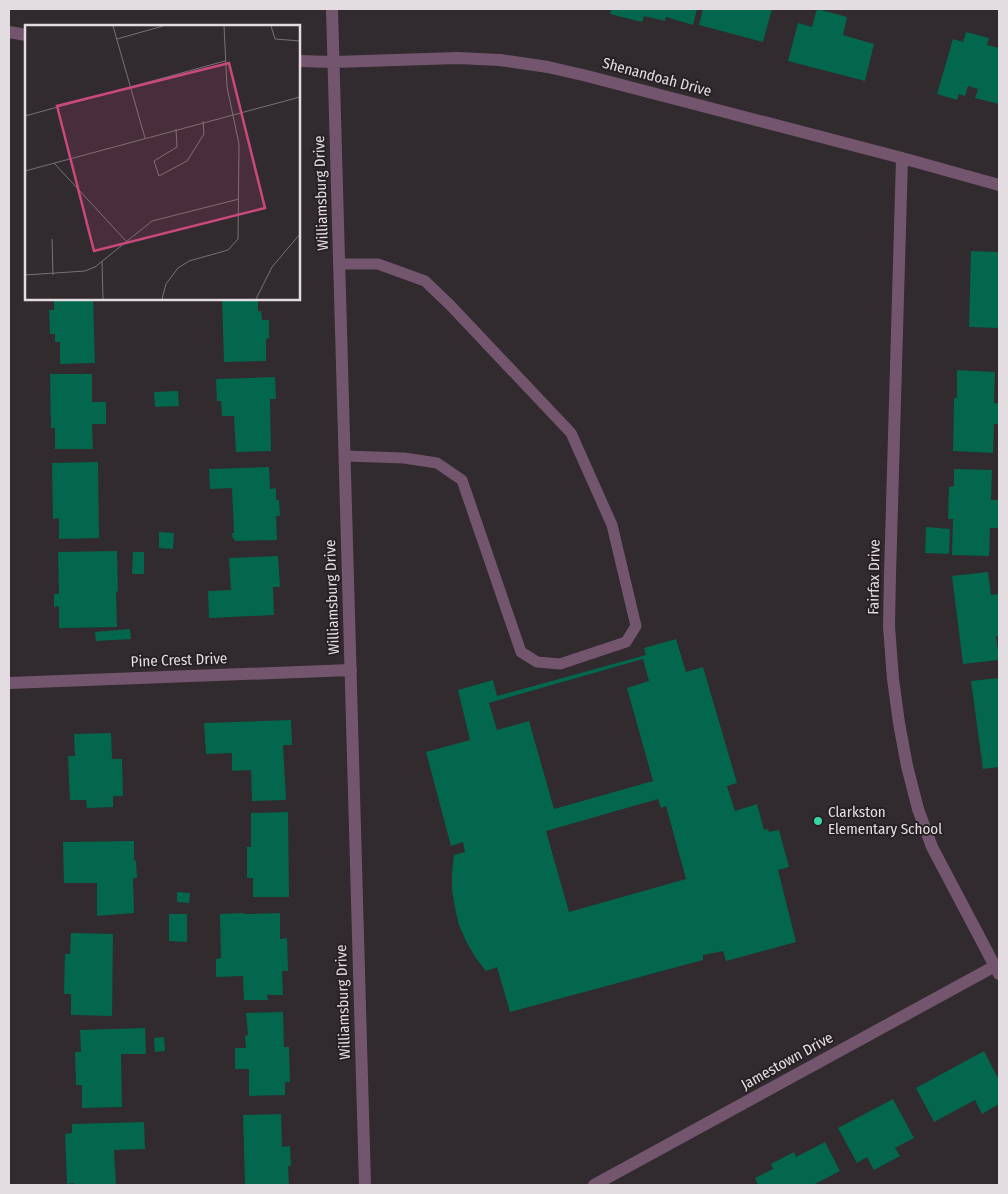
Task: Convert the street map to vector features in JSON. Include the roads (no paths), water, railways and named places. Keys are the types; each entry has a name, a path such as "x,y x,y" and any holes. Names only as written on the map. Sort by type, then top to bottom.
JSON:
{"street":[{"name":"Williamsburg Drive","path":"332,9 365,1185"},
{"path":"9,32 25,35"},
{"name":"Shenandoah Drive","path":"300,60 334,62 457,58 500,60 548,67 902,158 999,185"},
{"name":"Fairfax Drive","path":"902,158 889,626 893,679 902,740 918,809 932,848 997,970"},
{"name":"Pine Crest Drive","path":"9,683 351,670"},
{"name":"Jamestown Drive","path":"594,1185 997,970"}],"lane":[{"path":"339,264 378,264 425,281 450,305 571,434 612,524 636,626 626,642 560,664 536,662 521,652 462,480 438,463 404,458 345,456"}],"place":[{"name":"Clarkston Elementary School","path":"818,821"}]}
